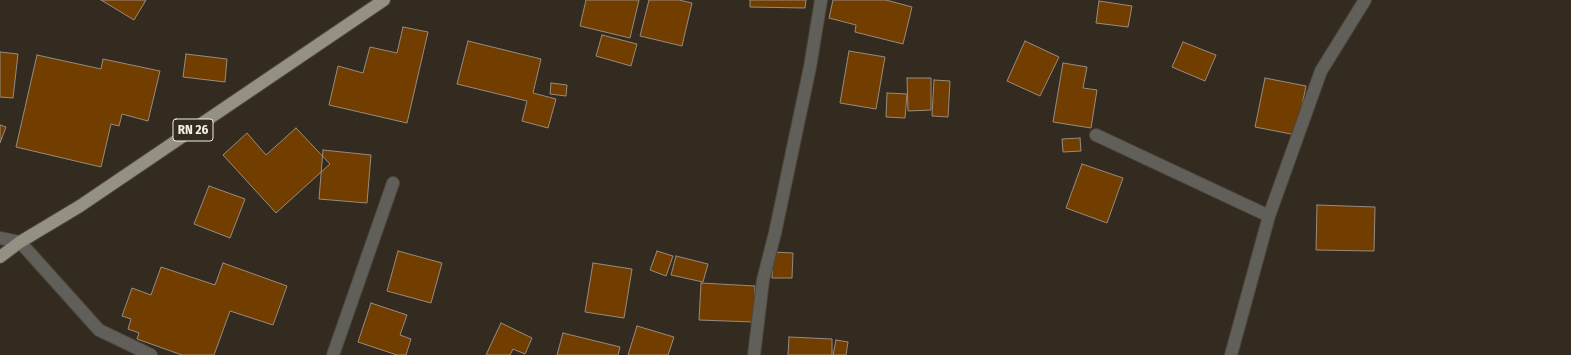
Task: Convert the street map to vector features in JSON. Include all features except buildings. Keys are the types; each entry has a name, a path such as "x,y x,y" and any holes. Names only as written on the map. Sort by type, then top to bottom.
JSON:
{"main road":[{"name":"RN 26","path":"0,256 20,242 80,206 379,2"}],"street":[{"path":"754,355 763,280 775,233 810,67 821,0"},
{"path":"1231,355 1269,216 1321,71 1365,0"},
{"path":"1096,136 1269,216"},
{"path":"333,355 393,183"},
{"path":"0,238 20,242 99,330 151,355"}]}
